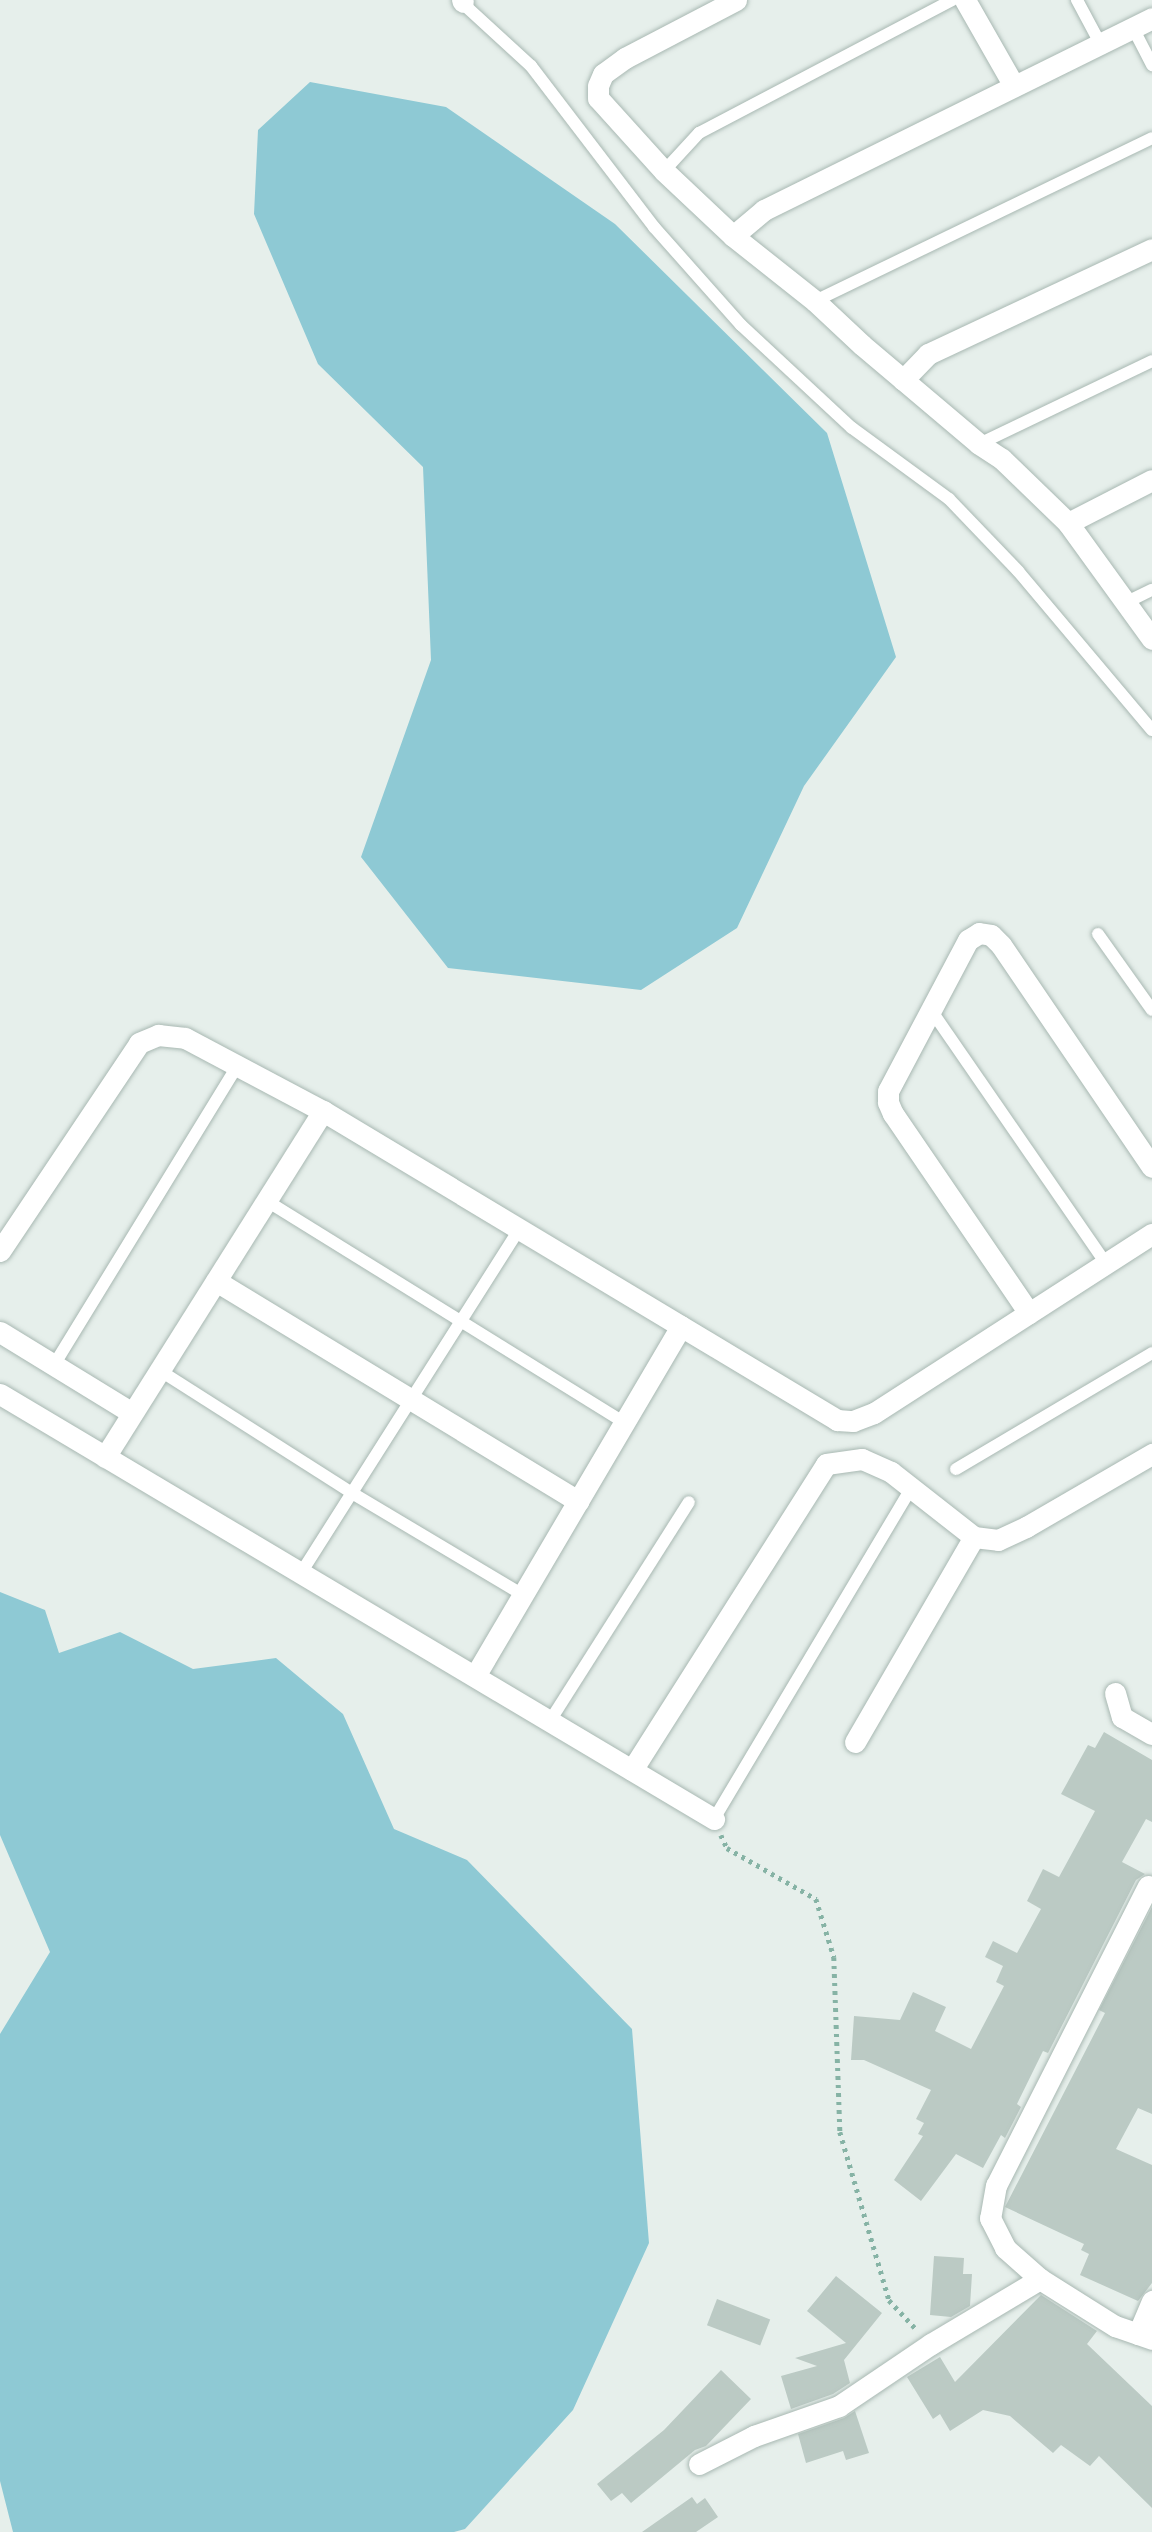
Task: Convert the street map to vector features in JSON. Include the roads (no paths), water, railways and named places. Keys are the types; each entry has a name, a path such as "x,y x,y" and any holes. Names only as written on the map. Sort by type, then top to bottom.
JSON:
{"street":[{"path":"736,0 625,58 603,74 598,86 598,98 664,172 733,236 815,301 979,444 1002,459 1068,523 1152,639"},
{"path":"965,0 1014,86"},
{"path":"733,236 764,210 1143,23"},
{"path":"903,380 928,354 1152,249"},
{"path":"1068,523 1152,480"},
{"path":"1029,1312 893,1114 888,1102 888,1091 968,940 979,933 990,935 1001,945 1152,1167"},
{"path":"0,1251 139,1043 158,1035 185,1038 323,1111 837,1420 853,1421 874,1413 1029,1312 1151,1238"},
{"path":"105,1457 323,1111"},
{"path":"216,1281 578,1501"},
{"path":"475,1676 681,1326"},
{"path":"0,1332 132,1413"},
{"path":"0,1394 714,1819"},
{"path":"632,1770 826,1464 862,1459 891,1472 974,1537 998,1540 1026,1527 1152,1454"},
{"path":"855,1742 974,1537"},
{"path":"1115,1693 1122,1717 1152,1734"},
{"path":"1148,1886 996,2185 990,2218 1005,2248 1040,2279 1115,2326 1145,2336 1152,2301"},
{"path":"699,2464 754,2436 839,2406 931,2344 1040,2279"}],"lane":[{"path":"664,172 699,133 952,0"},
{"path":"1077,0 1101,45"},
{"path":"461,1 531,66 654,227 741,325 852,429 949,499 1018,571 1152,730"},
{"path":"1143,23 1152,65"},
{"path":"815,301 1152,138"},
{"path":"979,444 1152,361"},
{"path":"1127,602 1152,590"},
{"path":"1098,934 1152,1010"},
{"path":"931,1010 1106,1264"},
{"path":"54,1365 238,1065"},
{"path":"267,1200 624,1422"},
{"path":"301,1573 519,1229"},
{"path":"956,1469 1152,1353"},
{"path":"159,1370 352,1493 523,1595"},
{"path":"714,1819 911,1488"},
{"path":"550,1721 689,1502"}],"water":[{"path":"310,82 446,107 615,224 827,433 896,657 804,786 737,928 641,990 448,968 361,857 431,660 423,467 318,364 254,214 258,130"},
{"path":"0,1592 45,1610 59,1653 120,1632 193,1669 276,1658 343,1714 394,1829 467,1860 632,2029 649,2243 573,2410 465,2529 454,2532 13,2532 0,2481 0,2034 50,1952 0,1835"}]}
